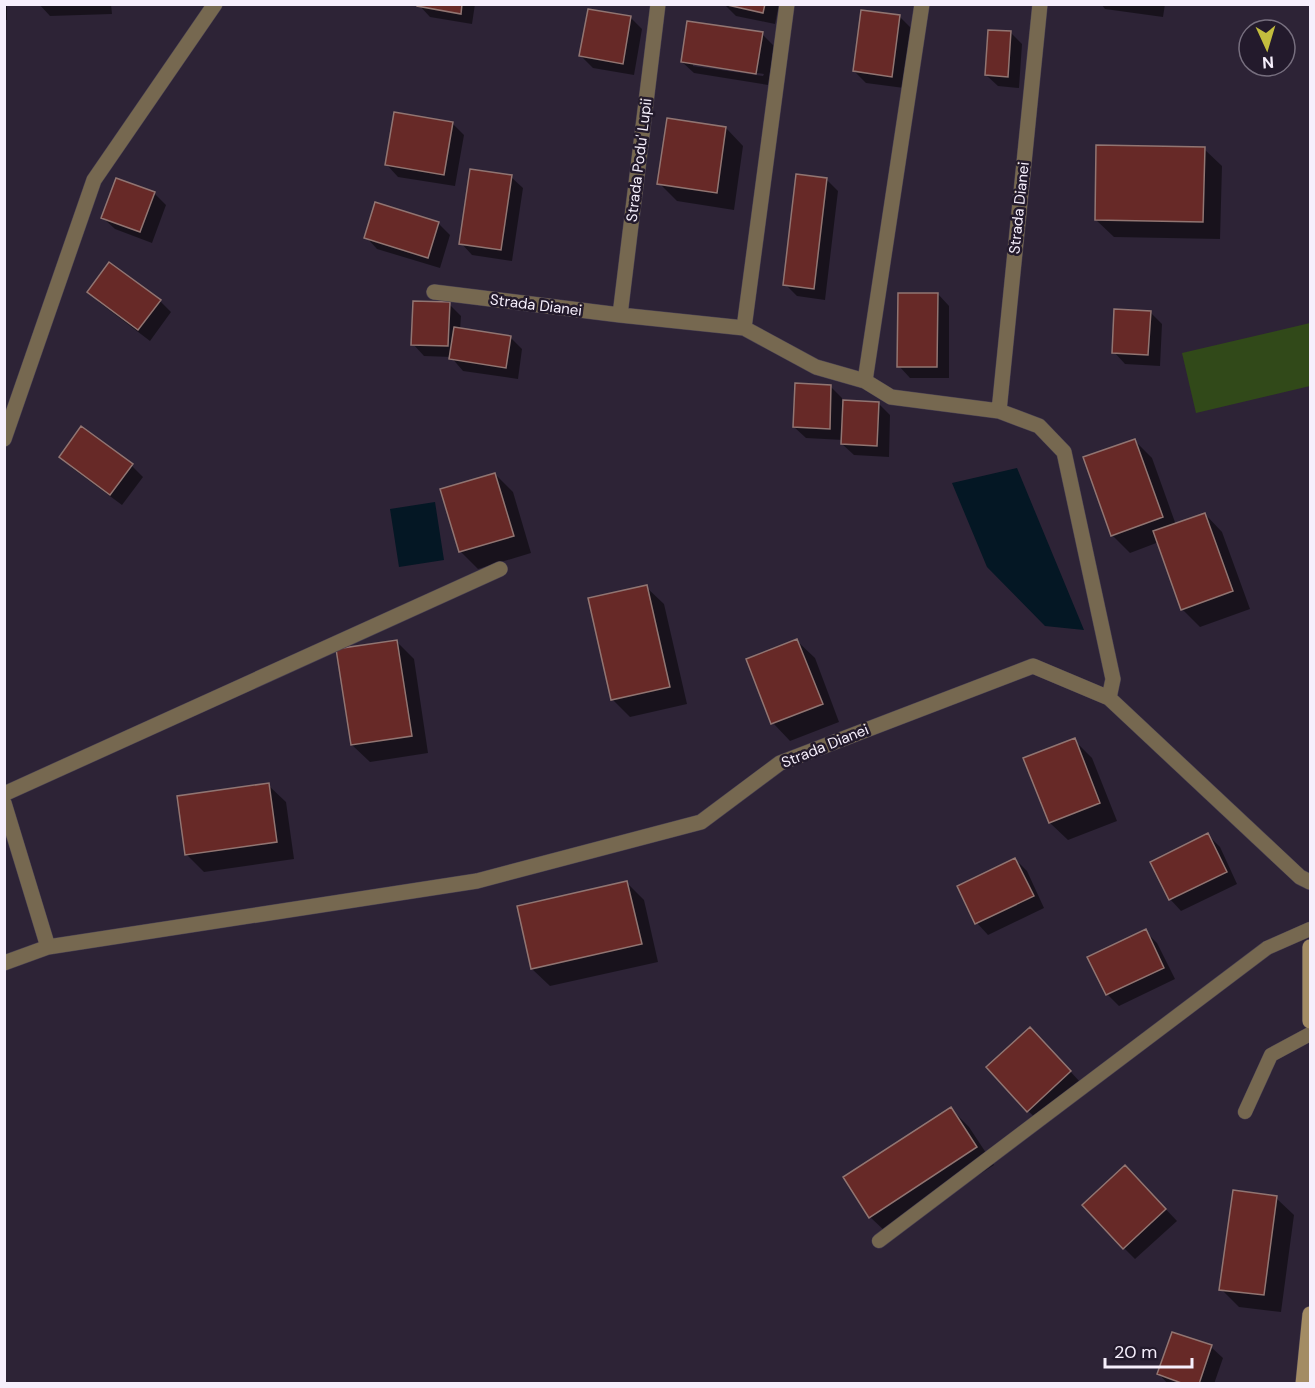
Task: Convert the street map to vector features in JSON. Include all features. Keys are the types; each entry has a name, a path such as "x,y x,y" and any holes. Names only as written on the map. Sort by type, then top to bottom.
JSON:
{"main road":[{"path":"1311,947 1311,1021"},
{"path":"1303,1383 1311,1314"}],"street":[{"path":"4,440 94,180 215,4"},
{"name":"Strada Podu' Lupii","path":"620,315 658,4"},
{"path":"744,328 787,4"},
{"path":"865,381 922,4"},
{"name":"Strada Dianei","path":"999,411 1040,4"},
{"name":"Strada Dianei","path":"434,292 744,328 816,367 865,381 891,397 999,411 1039,426 1064,452 1113,679 1109,698"},
{"path":"4,794 500,569"},
{"name":"Strada Dianei","path":"4,963 48,947 477,881 700,822 780,763 1033,666 1109,698 1300,877 1311,882"},
{"path":"4,803 48,947"}],"lane":[{"path":"879,1241 1267,948 1311,929"},
{"path":"1245,1112 1271,1056 1311,1034"}],"green space":[{"path":"1310,323 1310,386 1196,413 1182,353"}],"water":[{"path":"1017,468 1084,630 1045,626 987,567 952,483"},
{"path":"435,502 444,560 399,567 390,509"}],"building":[{"path":"417,4 462,4 461,14 417,6"},
{"path":"723,4 765,4 763,13"},
{"path":"588,9 631,16 623,64 579,56"},
{"path":"861,10 900,15 892,77 853,71"},
{"path":"687,21 763,32 756,74 681,62"},
{"path":"988,30 1011,31 1008,77 985,75"},
{"path":"394,112 453,122 444,175 385,165"},
{"path":"667,118 726,127 717,193 657,184"},
{"path":"1096,145 1205,147 1203,222 1095,220"},
{"path":"470,169 512,175 501,250 459,244"},
{"path":"796,174 827,178 814,289 783,285"},
{"path":"116,178 155,192 140,232 101,218"},
{"path":"375,202 439,222 428,258 364,238"},
{"path":"109,262 161,300 138,330 87,292"},
{"path":"898,293 938,293 937,367 897,367"},
{"path":"413,301 450,302 448,346 411,345"},
{"path":"1114,309 1151,311 1148,355 1112,353"},
{"path":"454,327 511,336 506,368 449,359"},
{"path":"795,383 831,385 830,429 793,427"},
{"path":"843,400 879,402 877,446 841,444"},
{"path":"81,426 133,464 110,495 59,457"},
{"path":"1135,439 1163,517 1111,536 1083,457"},
{"path":"495,473 514,536 459,552 440,489"},
{"path":"1205,513 1233,591 1181,610 1153,531"},
{"path":"647,585 670,687 611,700 588,598"},
{"path":"797,639 823,704 771,724 746,659"},
{"path":"397,640 412,736 351,745 336,649"},
{"path":"1075,738 1100,803 1049,823 1023,758"},
{"path":"269,783 277,842 185,855 177,796"},
{"path":"1208,833 1227,872 1169,900 1150,862"},
{"path":"1015,858 1034,896 975,924 957,886"},
{"path":"627,881 642,944 531,969 517,906"},
{"path":"1146,929 1164,968 1106,995 1087,957"},
{"path":"1030,1027 1071,1071 1027,1112 986,1067"},
{"path":"951,1107 977,1147 869,1218 843,1177"},
{"path":"1125,1165 1166,1209 1123,1249 1082,1205"},
{"path":"1233,1190 1277,1196 1264,1295 1219,1290"},
{"path":"1172,1332 1212,1345 1199,1384 1184,1384 1157,1374"}]}
